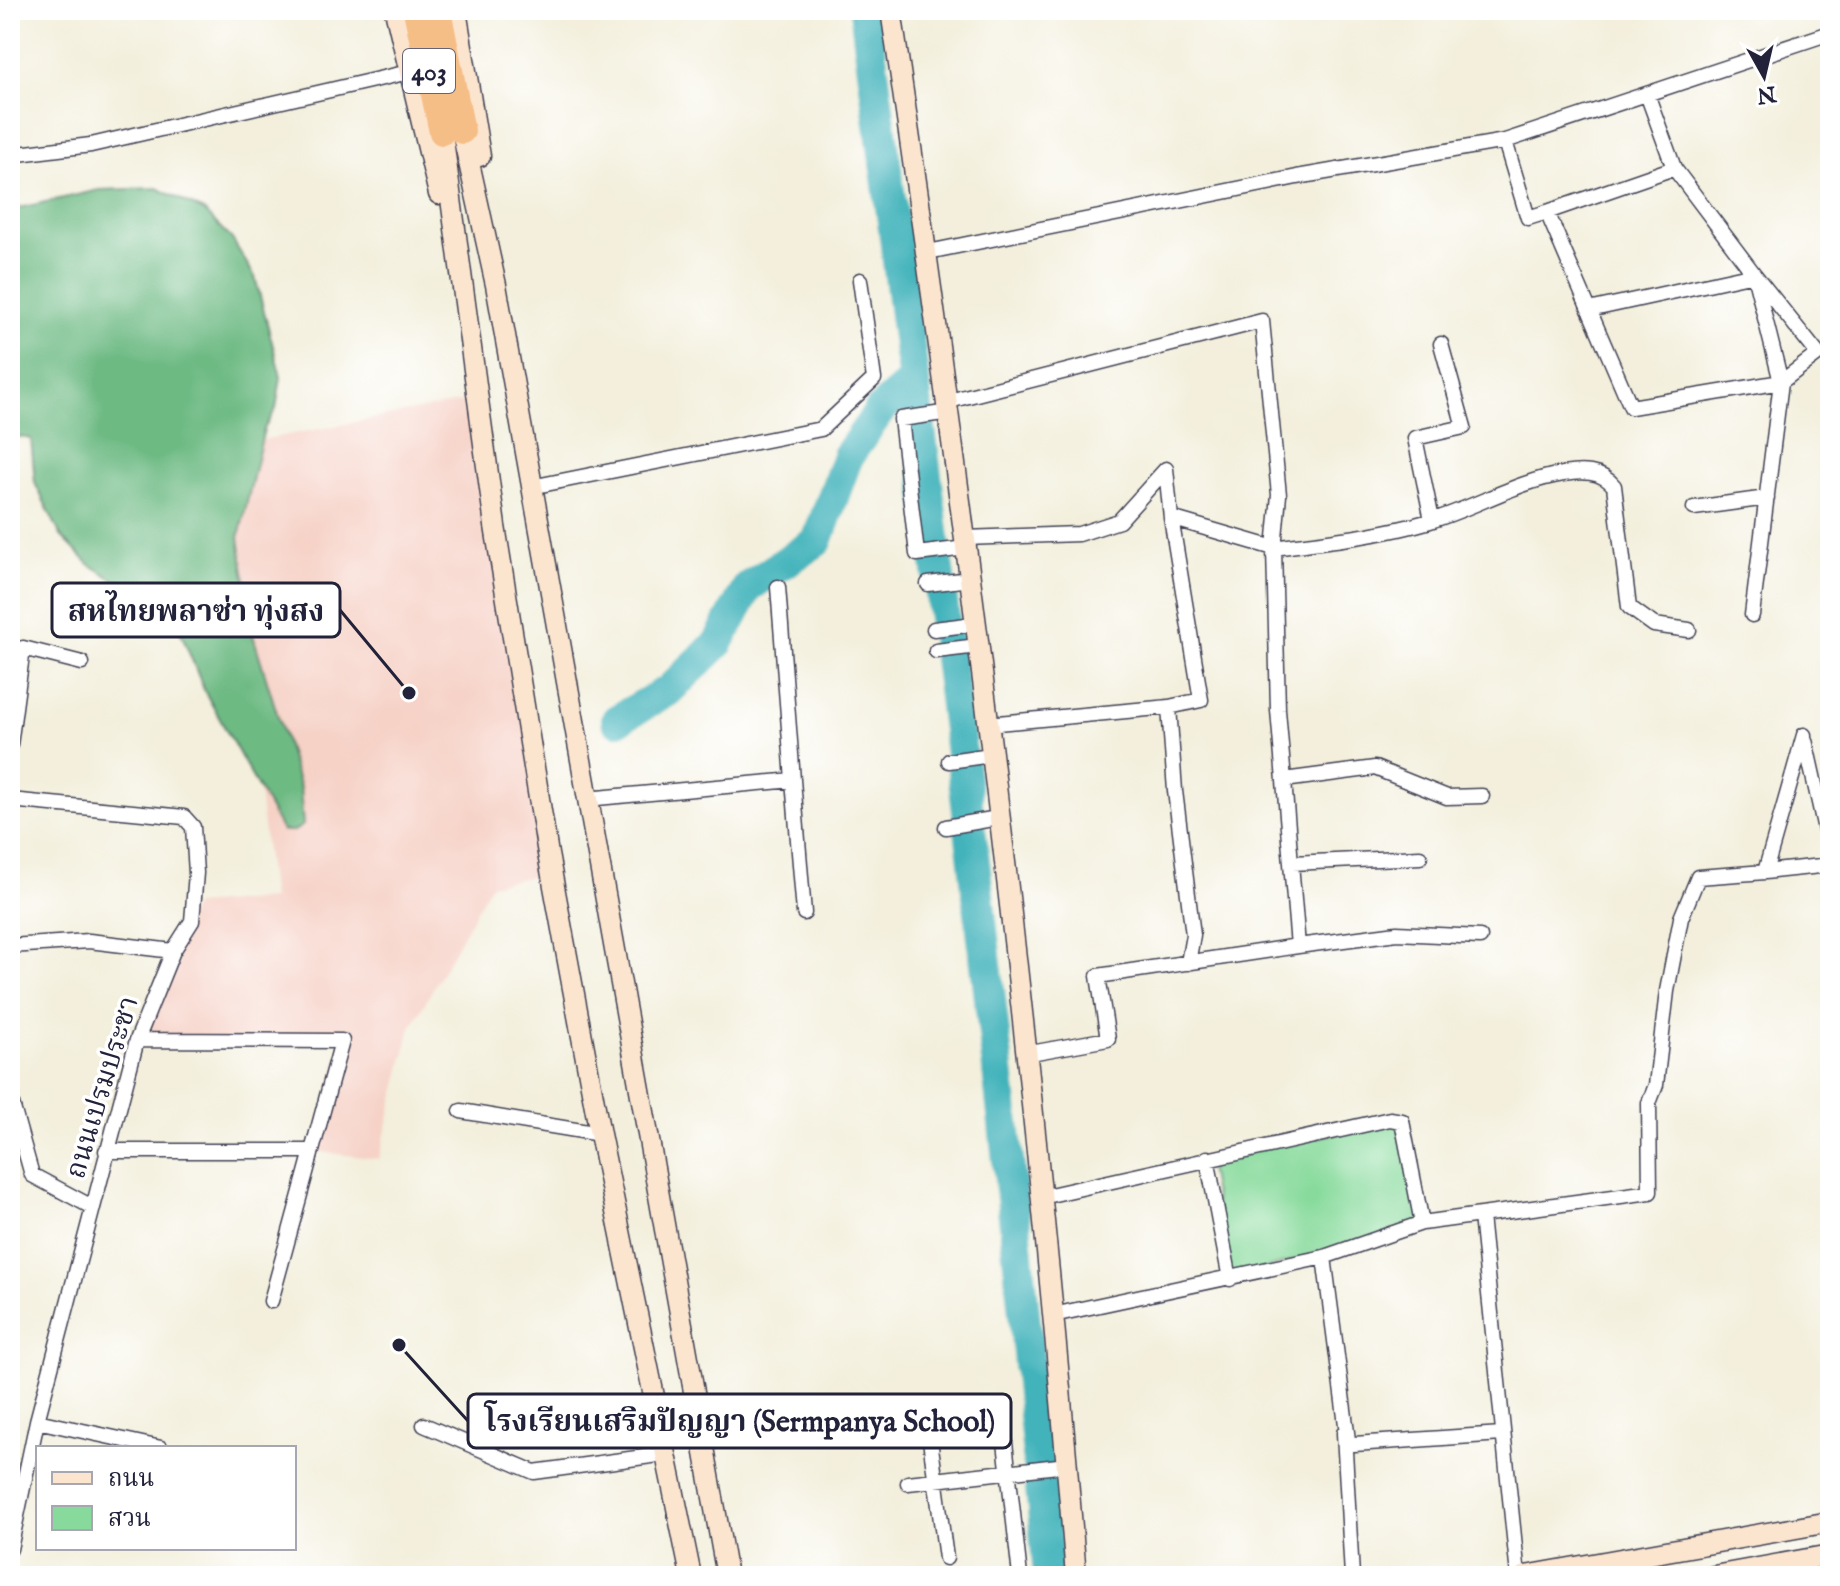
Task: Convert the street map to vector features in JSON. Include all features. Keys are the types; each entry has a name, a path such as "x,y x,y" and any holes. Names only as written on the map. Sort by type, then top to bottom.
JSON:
{"highway":[{"name":"403","path":"416,10 452,132"},
{"name":"403","path":"438,10 452,132"}],"main road":[{"path":"395,10 460,284"},
{"path":"456,10 477,133 496,285"},
{"path":"891,10 928,252 991,755 990,820 1025,1054 1053,1315 1061,1466 1076,1576"},
{"name":"403","path":"452,132 460,284 536,777 600,1134"},
{"name":"403","path":"452,132 496,285 586,799"},
{"path":"586,799 727,1576"},
{"path":"600,1134 687,1552 688,1576"},
{"path":"1525,1576 1830,1522"},
{"path":"1714,1576 1830,1555"}],"street":[{"path":"928,252 1297,177 1505,141 1830,33"},
{"path":"10,155 91,145 409,72"},
{"path":"1547,212 1631,407 1781,382 1818,354 1674,168 1647,94"},
{"path":"1505,141 1528,218 1674,168"},
{"path":"1589,310 1754,274"},
{"path":"1752,615 1781,382 1754,274"},
{"path":"531,487 821,429 874,379 860,280"},
{"path":"987,724 1169,707 1201,700 1166,469 1119,521 1079,534 965,545 917,554 901,419 949,409 1262,321 1279,495 1274,548 1278,710 1298,946"},
{"path":"1432,520 1415,438 1464,427 1441,344"},
{"path":"1171,518 1274,548 1381,533 1432,520 1558,475 1600,475 1614,486 1629,607 1654,625 1689,630"},
{"path":"1694,508 1767,498"},
{"path":"928,584 969,579"},
{"path":"778,587 804,913"},
{"path":"934,629 974,624"},
{"path":"936,651 977,646"},
{"path":"10,745 23,648 82,663"},
{"path":"1169,707 1175,791 1193,935 1188,963"},
{"path":"1765,872 1804,735 1830,852"},
{"path":"949,761 991,755"},
{"path":"1284,780 1375,768 1447,797 1482,796"},
{"path":"586,799 793,780"},
{"name":"ถนนเปรมประชา","path":"10,800 184,817 193,827 195,895 192,921 173,951 137,1040 37,1421 10,1547"},
{"path":"946,827 990,820"},
{"path":"1292,863 1384,856 1420,857"},
{"path":"1053,1315 1324,1257 1422,1223 1650,1192 1649,1103 1656,1085 1667,991 1681,918 1698,877 1830,865"},
{"path":"1025,1054 1108,1039 1098,976 1397,933 1480,937"},
{"path":"10,946 89,941 173,951"},
{"path":"137,1040 342,1041 271,1301"},
{"path":"10,1097 32,1175 92,1207"},
{"path":"461,1111 600,1134"},
{"path":"1041,1197 1390,1119 1402,1121 1422,1223"},
{"path":"106,1151 312,1151"},
{"path":"1207,1158 1230,1279"},
{"path":"1481,1216 1518,1576"},
{"path":"1324,1257 1344,1433 1352,1576"},
{"path":"37,1421 152,1446"},
{"path":"1003,1424 1020,1576"},
{"path":"424,1425 534,1472 666,1454"},
{"path":"928,1425 946,1558"},
{"path":"1344,1433 1354,1444 1502,1434"},
{"path":"908,1483 1061,1466"},
{"path":"495,1576 501,1576"}],"shaded area":[{"path":"477,399 552,873 491,884 411,1028 379,1159 312,1151 342,1041 137,1040 194,905 272,899 230,558 235,445"}],"green space":[{"path":"157,188 204,211 232,239 255,277 281,377 276,409 264,429 239,537 253,635 300,788 303,825 294,831 282,831 205,692 175,618 89,564 61,536 35,483 31,439 10,435 10,210 99,190"},
{"path":"1402,1121 1422,1223 1230,1279 1207,1158"}],"waterway":[{"path":"865,10 989,988 1049,1576"},
{"path":"617,720 668,691 718,643 748,587 817,541 848,456 881,409 914,380"}],"place":[{"name":"สหไทยพลาซ่า ทุ่งสง","path":"409,693"},
{"name":"โรงเรียนเสริมปัญญา (Sermpanya School)","path":"399,1345"}]}
